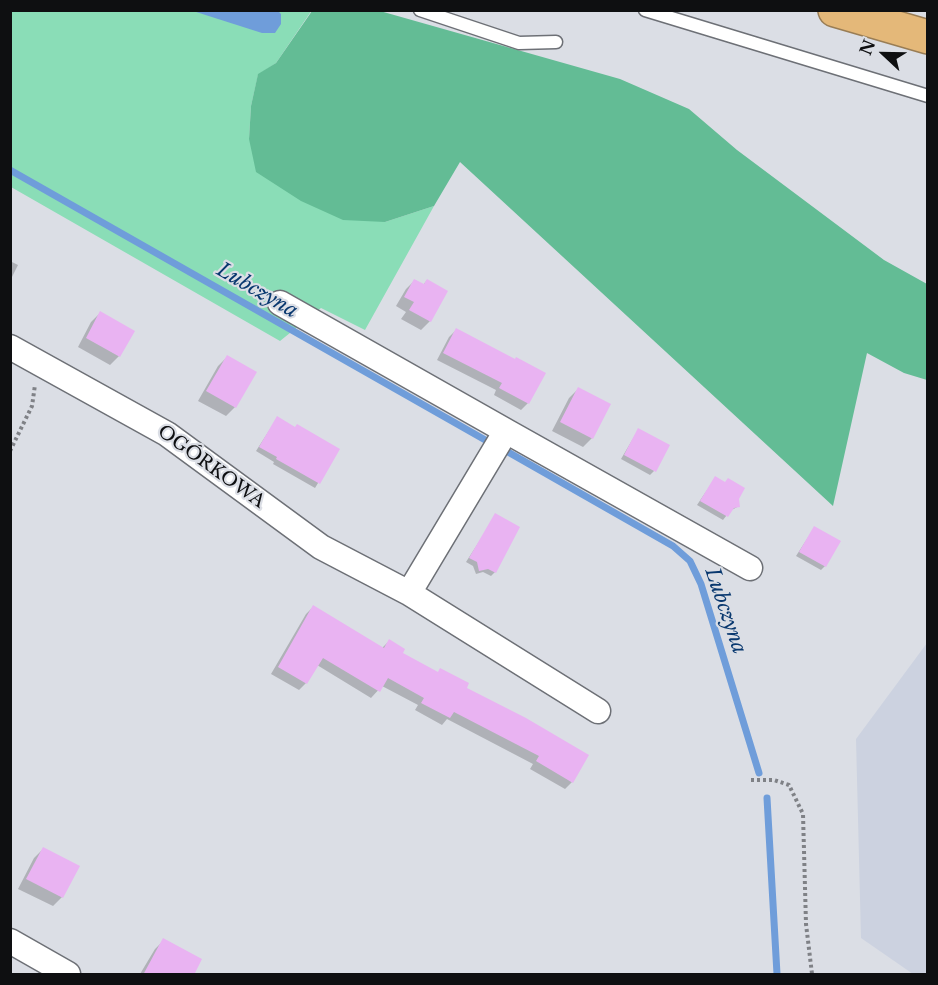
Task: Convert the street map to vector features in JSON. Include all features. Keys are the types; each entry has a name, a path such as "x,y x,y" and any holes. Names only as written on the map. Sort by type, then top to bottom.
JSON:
{"highway":[{"path":"836,10 927,37"}],"street":[{"path":"280,303 750,568"},
{"name":"OGÓRKOWA","path":"10,347 168,434 321,547 409,593 598,711"},
{"path":"409,593 506,431"},
{"path":"10,941 68,975"}],"lane":[{"path":"420,10 519,43 556,42"},
{"path":"645,10 927,96"}],"path":[{"path":"10,451 32,406 36,377 35,360"},
{"path":"751,780 774,780 789,786 803,814 806,924 812,975"}],"shaded area":[{"path":"927,643 928,974 913,974 861,938 856,739"}],"green space":[{"path":"312,10 276,63 258,75 251,106 249,139 385,222 434,206 365,330 321,308 280,341 11,187 11,11"},
{"path":"312,11 380,11 620,79 689,109 737,150 884,260 927,284 927,380 904,373 867,353 833,506 460,162 434,206 385,222 343,220 301,201 256,172 249,139 251,106 258,74 276,63"}],"water":[{"path":"193,11 278,11 281,14 281,24 275,33 262,33"}],"building":[{"path":"414,279 424,284 427,279 448,291 431,322 409,310 414,302 404,297"},
{"path":"100,311 135,331 120,357 86,338"},
{"path":"456,328 546,373 529,404 499,388 502,383 443,353"},
{"path":"227,355 257,372 236,408 206,391"},
{"path":"578,387 611,404 593,439 560,422"},
{"path":"277,416 295,427 297,424 340,449 320,484 259,447"},
{"path":"638,428 670,445 656,472 624,455"},
{"path":"715,476 725,482 728,478 745,488 739,499 740,507 734,508 728,517 700,501"},
{"path":"495,513 520,527 496,573 488,569 479,571 477,562 469,558"},
{"path":"814,526 841,541 826,567 799,552"},
{"path":"313,605 384,648 389,639 405,649 403,653 438,672 440,668 469,683 467,688 526,718 589,755 573,783 536,761 539,756 454,712 450,718 421,703 424,698 388,678 380,692 323,658 307,684 278,667"},
{"path":"43,847 80,866 63,898 26,879"},
{"path":"163,938 202,959 194,975 143,975"}],"waterway":[{"name":"Lubczyna","path":"10,170 487,441"},
{"name":"Lubczyna","path":"508,452 673,546 690,561 701,584 759,773"},
{"name":"Lubczyna","path":"767,798 777,974"}]}
